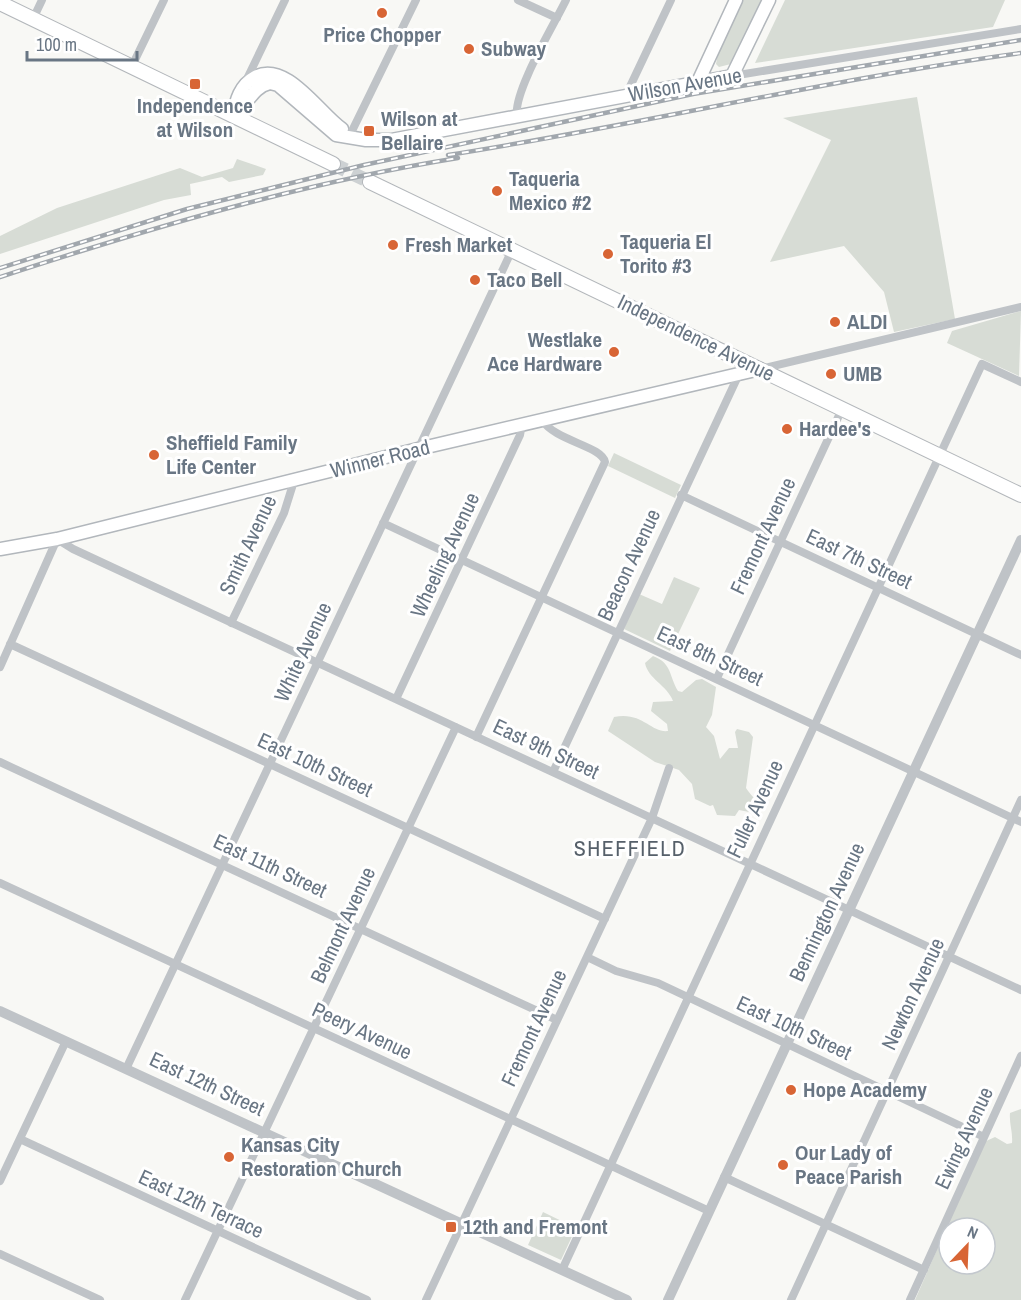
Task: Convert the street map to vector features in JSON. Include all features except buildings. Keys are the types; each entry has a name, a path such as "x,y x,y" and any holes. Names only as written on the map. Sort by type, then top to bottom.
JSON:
{"main road":[{"path":"698,82 736,0"},
{"path":"732,76 769,0"},
{"path":"0,3 333,164"},
{"name":"Wilson Avenue","path":"243,87 258,75 269,72 280,74 331,122 350,135 366,140 391,140 732,76"},
{"name":"Wilson Avenue","path":"233,116 244,108 256,90 270,83 278,85 336,135 350,135"},
{"path":"233,116 237,97 243,87"},
{"name":"Independence Avenue","path":"370,182 1021,495"},
{"name":"Winner Road","path":"0,549 57,539 418,449 760,369"}],"street":[{"path":"33,19 42,0"},
{"path":"132,66 164,0"},
{"path":"243,87 285,0"},
{"path":"350,135 416,0"},
{"path":"518,0 557,18"},
{"path":"517,116 515,106 521,90 566,0"},
{"path":"626,95 671,0"},
{"name":"Wilson Avenue","path":"732,76 1021,29"},
{"name":"White Avenue","path":"126,1069 512,250"},
{"path":"760,369 1021,308"},
{"name":"Fuller Avenue","path":"562,1270 982,364 1021,382"},
{"name":"Beacon Avenue","path":"553,772 739,374"},
{"name":"Fremont Avenue","path":"717,678 842,409"},
{"path":"476,736 604,462 599,452 550,432 542,420"},
{"name":"Wheeling Avenue","path":"396,699 520,435 522,424"},
{"name":"Smith Avenue","path":"231,623 284,513 294,481"},
{"name":"East 7th Street","path":"681,495 1021,655"},
{"name":"East 8th Street","path":"383,524 1017,820"},
{"path":"0,667 57,539"},
{"name":"East 9th Street","path":"57,539 73,549 231,623 1021,990"},
{"name":"Bennington Avenue","path":"668,1300 1021,540"},
{"name":"East 10th Street","path":"10,644 605,919"},
{"name":"Belmont Avenue","path":"185,1300 456,727"},
{"name":"East 11th Street","path":"0,762 557,1020"},
{"name":"Fremont Avenue","path":"426,1300 652,818 669,768"},
{"name":"Newton Avenue","path":"790,1300 950,957 1017,820 1021,800"},
{"name":"Peery Avenue","path":"0,883 709,1211"},
{"name":"East 10th Street","path":"587,957 687,997 984,1137"},
{"name":"East 12th Street","path":"0,1011 627,1300"},
{"path":"0,1181 66,1041"},
{"name":"Ewing Avenue","path":"910,1300 1021,1056"},
{"name":"East 12th Terrace","path":"20,1139 367,1300"},
{"path":"724,1177 924,1270"},
{"path":"0,1254 100,1300"}],"shaded area":[{"path":"742,0 763,0 731,64 719,67 716,64 719,48"},
{"path":"785,0 1005,0 993,27 755,63"},
{"path":"917,97 955,319 894,332 884,292 844,246 770,262 831,140 783,118"},
{"path":"237,159 266,169 263,175 229,182 222,177 190,184 191,195 164,200 0,254 0,236 57,208 180,168 202,177 233,168"},
{"path":"1021,311 1019,376 947,343 952,331"},
{"path":"614,453 681,485 675,498 608,466"},
{"path":"674,577 700,588 670,651 624,629 639,594 662,604"},
{"path":"653,656 667,666 678,691 682,692 696,680 702,679 716,687 712,715 706,727 714,736 720,759 729,748 738,748 735,732 737,729 749,732 753,737 746,788 757,805 754,813 739,810 735,816 717,815 713,805 710,806 695,799 692,784 679,770 655,762 608,731 614,717 624,716 639,719 656,729 668,731 667,724 651,711 653,702 673,701 647,669 645,663"},
{"path":"1021,1109 1021,1300 915,1300 937,1250 937,1276 997,1276 997,1216 952,1216 984,1142 995,1137 1007,1144 1012,1143 1010,1113"},
{"path":"543,1212 576,1228 561,1260 528,1245"}],"tunnel":[{"path":"333,164 370,182"}],"railway":[{"path":"0,268 187,209 364,165 693,94 1021,40"},
{"path":"448,155 877,76 1021,53"},
{"path":"0,277 227,208 342,180 458,158"}],"place":[{"name":"Price Chopper","path":"382,13"},
{"name":"Subway","path":"469,49"},
{"name":"Independence at Wilson","path":"195,84"},
{"name":"Wilson at Bellaire","path":"369,131"},
{"name":"Taqueria Mexico #2","path":"497,191"},
{"name":"Fresh Market","path":"393,245"},
{"name":"Taqueria El Torito #3","path":"608,254"},
{"name":"Taco Bell","path":"475,280"},
{"name":"ALDI","path":"835,322"},
{"name":"Westlake Ace Hardware","path":"614,352"},
{"name":"UMB","path":"831,374"},
{"name":"Hardee's","path":"787,429"},
{"name":"Sheffield Family Life Center","path":"154,455"},
{"name":"Hope Academy","path":"791,1090"},
{"name":"Kansas City Restoration Church","path":"229,1157"},
{"name":"Our Lady of Peace Parish","path":"783,1165"},
{"name":"12th and Fremont","path":"451,1227"}],"district":[{"name":"SHEFFIELD","path":"630,848"}]}
